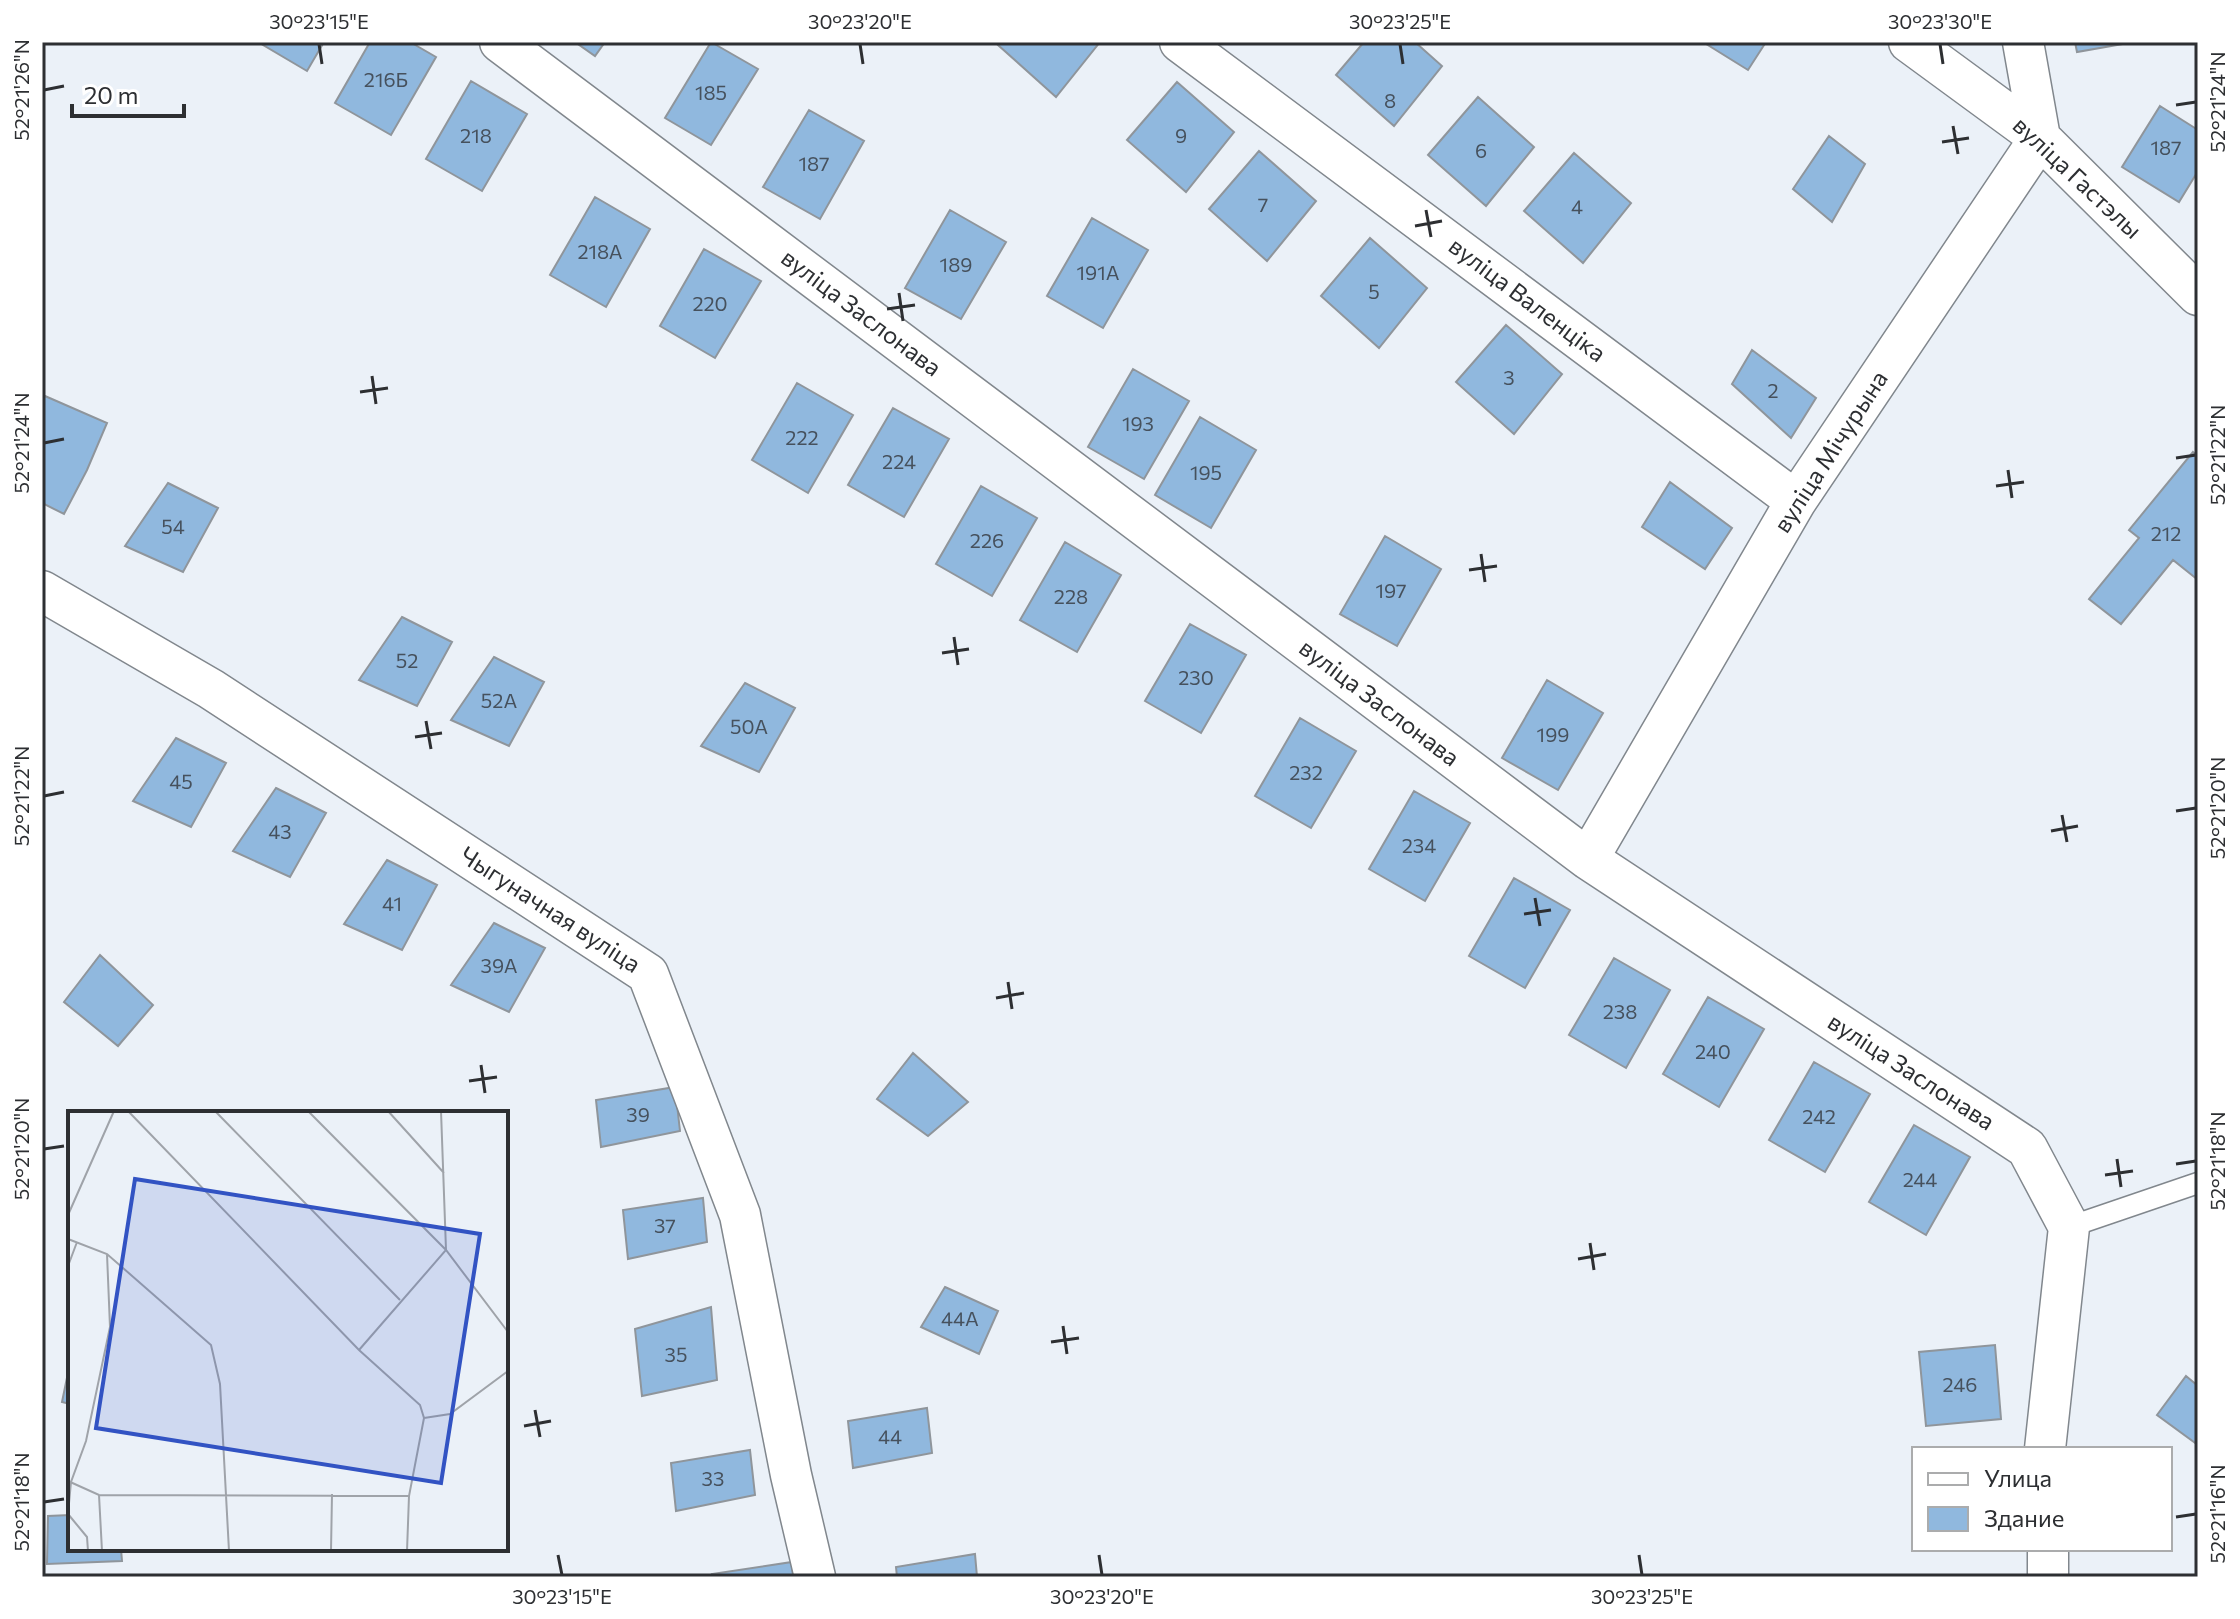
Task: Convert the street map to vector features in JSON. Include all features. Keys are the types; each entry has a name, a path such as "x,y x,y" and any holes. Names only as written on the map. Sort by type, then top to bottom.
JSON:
{"street":[{"name":"вуліца Заслонава","path":"500,42 1588,859 2027,1148 2069,1227"},
{"name":"вуліца Валенціка","path":"1180,42 1796,501"},
{"name":"вуліца Гастэлы","path":"1909,42 2040,138 2198,295"},
{"path":"2023,42 2040,138"},
{"name":"вуліца Мічурына","path":"1588,859 1796,501 2040,138"},
{"name":"Чыгуначная вуліца","path":"42,591 211,689 648,974 740,1215 791,1475 815,1577"},
{"path":"2045,1447 2069,1227"},
{"path":"2048,1551 2048,1577"}],"lane":[{"path":"2069,1227 2198,1183"}],"building":[{"path":"258,42 324,42 307,71"},
{"path":"370,42 410,42 436,57 391,135 335,103"},
{"path":"575,42 605,42 595,56"},
{"path":"711,42 758,69 711,145 665,118"},
{"path":"1000,42 1100,42 1056,97 998,45"},
{"path":"1364,42 1415,42 1442,66 1394,126 1336,75"},
{"path":"1703,42 1766,42 1748,70"},
{"path":"2075,42 2134,42 2077,52"},
{"path":"471,81 527,114 482,191 426,159"},
{"path":"1177,82 1234,132 1186,192 1127,140"},
{"path":"1478,97 1534,147 1486,206 1428,155"},
{"path":"2160,106 2198,130 2198,171 2179,202 2122,167"},
{"path":"809,110 864,141 820,219 763,187"},
{"path":"1829,136 1865,164 1832,222 1793,189"},
{"path":"1259,151 1316,201 1267,261 1209,209"},
{"path":"1574,153 1631,203 1583,263 1524,211"},
{"path":"595,197 650,229 606,307 550,275"},
{"path":"950,210 1006,242 961,319 905,288"},
{"path":"1092,218 1148,250 1103,328 1047,296"},
{"path":"1370,238 1427,288 1379,348 1321,296"},
{"path":"704,249 761,281 715,358 660,326"},
{"path":"1506,325 1562,374 1514,434 1456,382"},
{"path":"1752,350 1816,398 1791,438 1732,384"},
{"path":"1133,369 1189,401 1144,479 1088,447"},
{"path":"797,383 853,415 808,493 752,460"},
{"path":"45,396 107,423 64,514 42,503 42,401"},
{"path":"893,408 949,439 904,517 848,485"},
{"path":"1200,417 1256,450 1211,528 1155,495"},
{"path":"2193,452 2198,456 2198,580 2173,560 2121,624 2089,599 2139,538 2129,530"},
{"path":"1670,482 1732,528 1705,569 1642,527"},
{"path":"168,483 218,508 183,572 125,546"},
{"path":"981,486 1037,518 992,596 936,564"},
{"path":"1385,536 1441,569 1397,646 1340,614"},
{"path":"1065,542 1121,575 1077,652 1020,620"},
{"path":"402,617 452,642 417,706 359,680"},
{"path":"1190,624 1246,655 1201,733 1145,701"},
{"path":"494,657 544,682 509,746 451,720"},
{"path":"1547,680 1603,713 1558,790 1502,758"},
{"path":"745,683 795,708 759,772 701,746"},
{"path":"1300,718 1356,751 1311,828 1255,796"},
{"path":"176,738 226,763 191,827 133,801"},
{"path":"276,788 326,813 290,877 233,851"},
{"path":"1414,791 1470,823 1425,901 1369,869"},
{"path":"387,860 437,885 402,950 344,924"},
{"path":"1514,878 1570,910 1525,988 1469,956"},
{"path":"494,923 545,948 509,1012 451,985"},
{"path":"100,955 153,1005 118,1046 64,1002"},
{"path":"1614,958 1670,990 1626,1068 1569,1035"},
{"path":"1708,997 1764,1029 1719,1107 1663,1074"},
{"path":"913,1053 968,1102 928,1136 877,1099"},
{"path":"1814,1062 1870,1094 1825,1172 1769,1140"},
{"path":"675,1087 680,1131 601,1147 596,1100"},
{"path":"1914,1125 1970,1157 1926,1235 1869,1202"},
{"path":"703,1198 707,1242 628,1259 623,1210"},
{"path":"945,1287 998,1311 979,1354 921,1327"},
{"path":"711,1307 717,1380 642,1396 635,1329"},
{"path":"1995,1345 2001,1419 1926,1426 1919,1352"},
{"path":"68,1373 68,1404 62,1402"},
{"path":"2186,1376 2198,1386 2198,1445 2157,1415"},
{"path":"927,1408 932,1453 853,1468 848,1421"},
{"path":"750,1450 755,1495 676,1511 671,1463"},
{"path":"68,1515 68,1551 121,1551 122,1561 47,1564 48,1516"},
{"path":"975,1554 977,1577 897,1577 896,1567"},
{"path":"792,1562 793,1577 713,1577 712,1574"}]}
